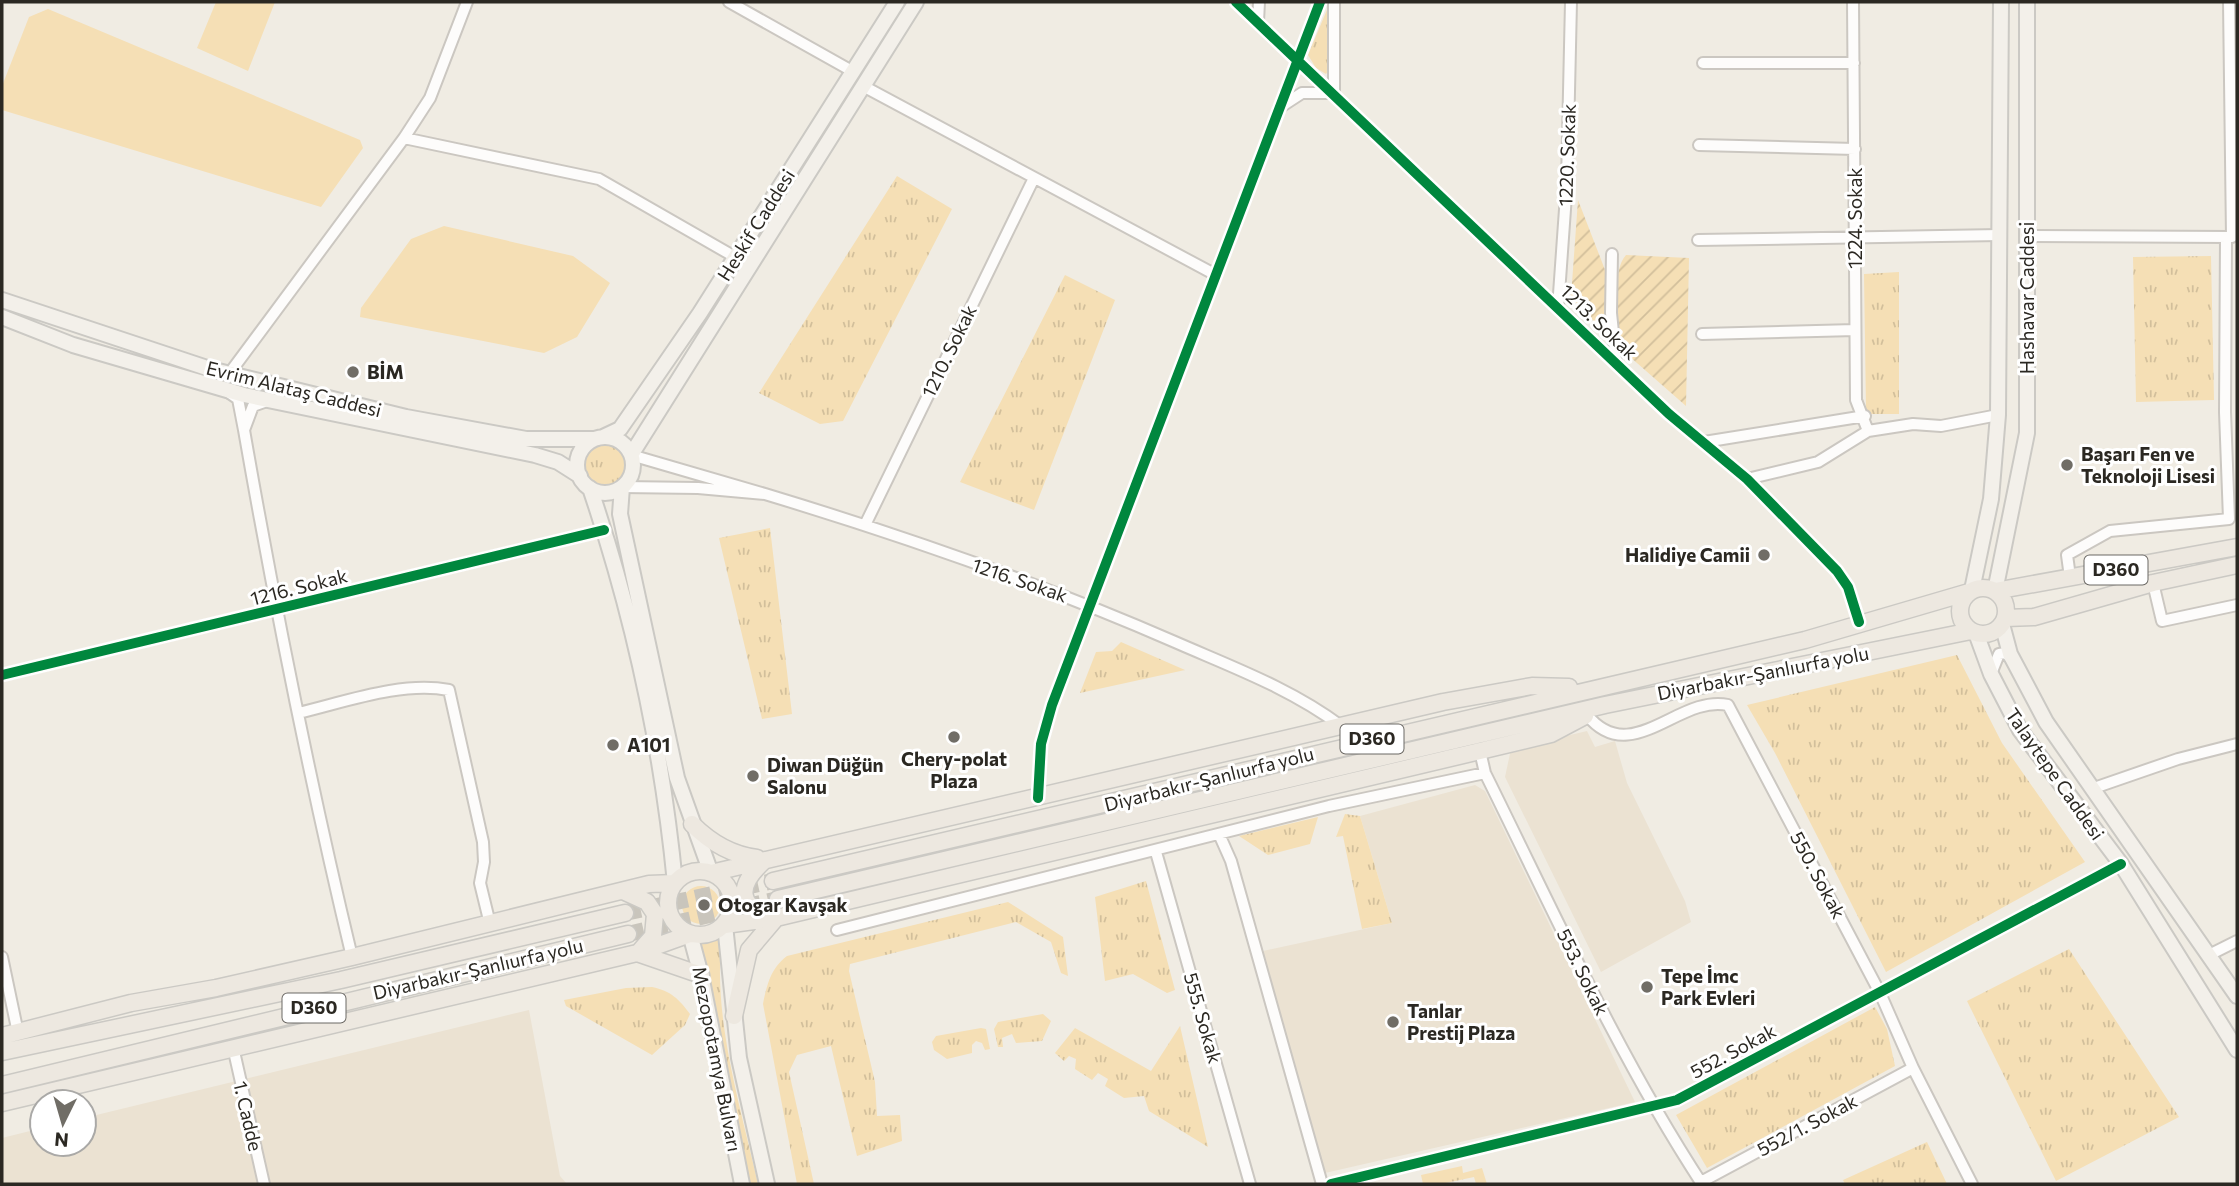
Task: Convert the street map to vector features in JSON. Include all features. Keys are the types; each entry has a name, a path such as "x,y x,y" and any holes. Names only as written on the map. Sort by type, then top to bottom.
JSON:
{"highway":[{"name":"D360","path":"1995,591 2237,547"},
{"name":"D360","path":"2004,621 2034,617 2153,583 2237,565"},
{"path":"1984,587 1995,591 2005,604 2004,621 1990,633 1973,632 1961,619 1959,612 1964,597 1971,591 1984,587"},
{"name":"Diyarbakır-Şanlıurfa yolu","path":"773,881 1593,687 1805,640 1971,591"},
{"name":"Diyarbakır-Şanlıurfa yolu","path":"778,899 1605,705 1973,632"},
{"path":"1593,687 1532,686 1340,726 712,873 692,872 675,883 670,892 669,912 680,929 690,934 709,935 725,925 776,918 1551,734 1605,705"},
{"path":"692,824 723,848 743,856 766,859"},
{"path":"766,859 749,874 744,890 748,904 756,912 776,918"},
{"path":"712,873 728,886 732,895 733,906 725,925"},
{"path":"2,1036 131,1003 216,988 352,957 649,884 675,883"},
{"path":"623,891 647,902 655,914 653,936 637,954"},
{"name":"Diyarbakır-Şanlıurfa yolu","path":"2,1052 234,1003 625,912"},
{"path":"734,1016 749,950 776,918"},
{"name":"Diyarbakır-Şanlıurfa yolu","path":"2,1085 628,934"},
{"path":"2,1103 637,954 690,934"},
{"path":"637,954 701,975"},
{"path":"71,1020 234,1003"},
{"path":"2,1094 48,1075"}],"main road":[{"name":"Heskif Caddesi","path":"599,438 620,429 735,257 897,2"},
{"path":"631,455 916,2"},
{"path":"1971,591 1991,499 1998,415 2001,2"},
{"name":"Hashavar Caddesi","path":"1995,591 2026,433 2027,2"},
{"name":"Evrim Alataş Caddesi","path":"2,300 137,347 229,374 406,417 526,439 599,438"},
{"name":"Evrim Alataş Caddesi","path":"2,317 73,345 222,389 535,455 558,462 580,476"},
{"path":"675,883 659,758 604,530 590,488 580,476 578,460 581,451 599,438 620,441 631,455 632,472 622,487 620,513 677,778 712,873"},
{"path":"590,488 606,493 622,487"},
{"path":"2004,621 2014,662 2046,722 2237,996"},
{"name":"Talaytepe Caddesi","path":"1973,632 2020,730 2121,864 2237,1050"},
{"name":"Mezopotamya Bulvarı","path":"725,925 739,1058 767,1184"},
{"name":"Mezopotamya Bulvarı","path":"690,934 701,975 723,1100 742,1184"}],"street":[{"path":"229,374 404,138 430,98 467,2"},
{"path":"729,2 852,71"},
{"name":"1213. Sokak","path":"1236,2 1669,414 1746,479 1837,571 1848,587 1859,622"},
{"path":"1258,22 1259,2"},
{"path":"1038,798 1041,744 1088,604 1320,2"},
{"path":"1278,109 1303,93 1334,93 1334,2"},
{"name":"1220. Sokak","path":"1559,308 1567,181 1571,2"},
{"name":"1224. Sokak","path":"1853,2 1856,400 1865,416 1868,431"},
{"path":"2070,577 2067,555 2110,531 2229,519 2225,412 2232,237 2229,2"},
{"path":"1703,63 1854,63"},
{"path":"863,86 1216,275"},
{"path":"404,138 600,179 735,257"},
{"path":"1699,145 1855,149"},
{"name":"1210. Sokak","path":"865,524 1034,178"},
{"path":"1698,240 2000,235"},
{"path":"2027,236 2232,237"},
{"path":"1612,254 1611,313 1616,361"},
{"path":"1702,334 1855,330"},
{"path":"222,389 238,399 275,611 316,808 352,957"},
{"path":"244,430 253,406 268,400"},
{"path":"1746,479 1818,462 1868,431 1913,424 1941,426 1998,415"},
{"path":"1704,442 1865,416"},
{"path":"631,455 765,494"},
{"path":"622,487 698,488 765,494"},
{"name":"1216. Sokak","path":"765,494 865,524 1088,604 1272,684 1309,703 1340,726"},
{"name":"1216. Sokak","path":"2,675 604,530"},
{"path":"2153,583 2162,621 2237,605"},
{"path":"1992,674 1999,654 2006,653 2014,662"},
{"path":"298,713 381,694 431,687 449,690 483,842 484,862 480,883 489,924"},
{"name":"550. Sokak","path":"1587,715 1598,729 1626,734 1647,732 1683,712 1728,705 1880,993 1913,1068 1972,1184"},
{"path":"2094,788 2178,758 2237,744"},
{"name":"553. Sokak","path":"1480,751 1485,773 1653,1108 1702,1183"},
{"path":"837,930 1156,852 1219,834 1485,773"},
{"path":"1219,834 1231,861 1322,1184"},
{"name":"555. Sokak","path":"1156,852 1250,1184"},
{"name":"552. Sokak","path":"1331,1184 1653,1108 1677,1100 2121,864"},
{"path":"2210,954 2237,942"},
{"path":"2,957 18,1033"},
{"name":"1. Cadde","path":"233,1047 264,1184"},
{"name":"552/1. Sokak","path":"1702,1183 1913,1068"}],"shaded area":[{"path":"1587,731 1595,747 1615,741 1627,783 1685,901 1691,922 1601,972 1505,777 1511,749"},
{"path":"1475,785 1485,791 1635,1102 1325,1173 1263,951 1392,923 1360,816"},
{"path":"529,1010 560,1176 567,1184 2,1184 2,1138 28,1132 28,1158 98,1158 98,1115"}],"green space":[{"path":"216,2 275,2 248,71 197,48"},
{"path":"1329,5 1329,70 1326,74 1316,68 1308,55"},
{"path":"48,9 360,140 363,148 321,207 2,110 2,86 29,17"},
{"path":"897,176 952,209 843,421 820,424 759,393"},
{"path":"1578,200 1607,275 1606,334 1571,297"},
{"path":"444,226 573,256 610,283 577,337 544,353 360,317 361,308 411,239"},
{"path":"1626,255 1689,258 1686,406 1621,349 1617,286 1621,263"},
{"path":"2211,256 2214,400 2136,402 2133,257"},
{"path":"1899,272 1899,414 1870,414 1866,410 1864,274"},
{"path":"1065,275 1115,300 1034,510 960,482"},
{"path":"606,441 622,448 629,464 622,480 606,487 590,480 583,464 590,448"},
{"path":"770,528 792,714 762,719 719,538"},
{"path":"1121,642 1185,670 1080,693 1096,652 1112,651"},
{"path":"1957,655 2002,743 2085,862 1886,972 1775,753 1747,705"},
{"path":"1345,814 1360,816 1392,923 1362,929 1343,836 1336,837"},
{"path":"1318,817 1310,844 1268,855 1239,836"},
{"path":"1146,881 1175,990 1167,993 1133,974 1105,981 1095,897"},
{"path":"701,886 714,892 720,905 714,918 701,924 688,918 682,905 688,892"},
{"path":"1008,902 1063,937 1068,976 1061,973 1051,942 1016,922 850,964 849,971 875,1082 877,1116 900,1115 902,1141 857,1156 831,1046 797,1055 789,1072 814,1184 797,1184 763,1004 773,971 787,956"},
{"path":"722,938 721,999 725,1030 758,1184 749,1184 723,1071 710,984 698,943"},
{"path":"2069,949 2179,1117 2056,1181 1967,1001"},
{"path":"652,987 674,996 690,1014 685,1025 652,1055 566,1006 564,1000 626,988"},
{"path":"1875,1007 1887,1029 1895,1066 1707,1168 1676,1115"},
{"path":"1043,1014 1051,1021 1042,1041 1016,1043 1012,1034 1002,1038 1003,1047 998,1047 994,1029 998,1022"},
{"path":"1180,1026 1208,1147 1149,1111 1144,1096 1124,1098 1105,1086 1108,1079 1098,1073 1092,1080 1075,1069 1076,1059 1069,1056 1064,1061 1055,1053 1075,1028 1151,1071"},
{"path":"986,1029 990,1049 985,1050 982,1043 976,1041 972,1045 972,1053 947,1059 934,1050 932,1042 936,1036"},
{"path":"1927,1142 1947,1184 1845,1184 1843,1180"},
{"path":"1462,1166 1463,1173 1482,1168 1487,1184 1476,1184 1474,1177 1441,1184 1423,1184 1421,1175"}],"tunnel":[{"path":"625,913 773,881"},
{"path":"628,934 778,899"}],"cycle path":[{"path":"1236,2 1669,414 1747,479 1837,571 1848,587 1859,622"},
{"path":"1038,798 1041,744 1052,705 1320,2"},
{"path":"2,675 604,530"},
{"path":"1331,1184 1677,1100 2121,864"}],"place":[{"name":"BİM","path":"353,372"},
{"name":"Başarı Fen ve Teknoloji Lisesi","path":"2067,465"},
{"name":"Halidiye Camii","path":"1764,555"},
{"name":"Chery-polat Plaza","path":"954,737"},
{"name":"A101","path":"613,745"},
{"name":"Diwan Düğün Salonu","path":"753,776"},
{"name":"Otogar Kavşak","path":"704,905"},
{"name":"Tepe İmc Park Evleri","path":"1647,987"},
{"name":"Tanlar Prestij Plaza","path":"1393,1022"}]}
